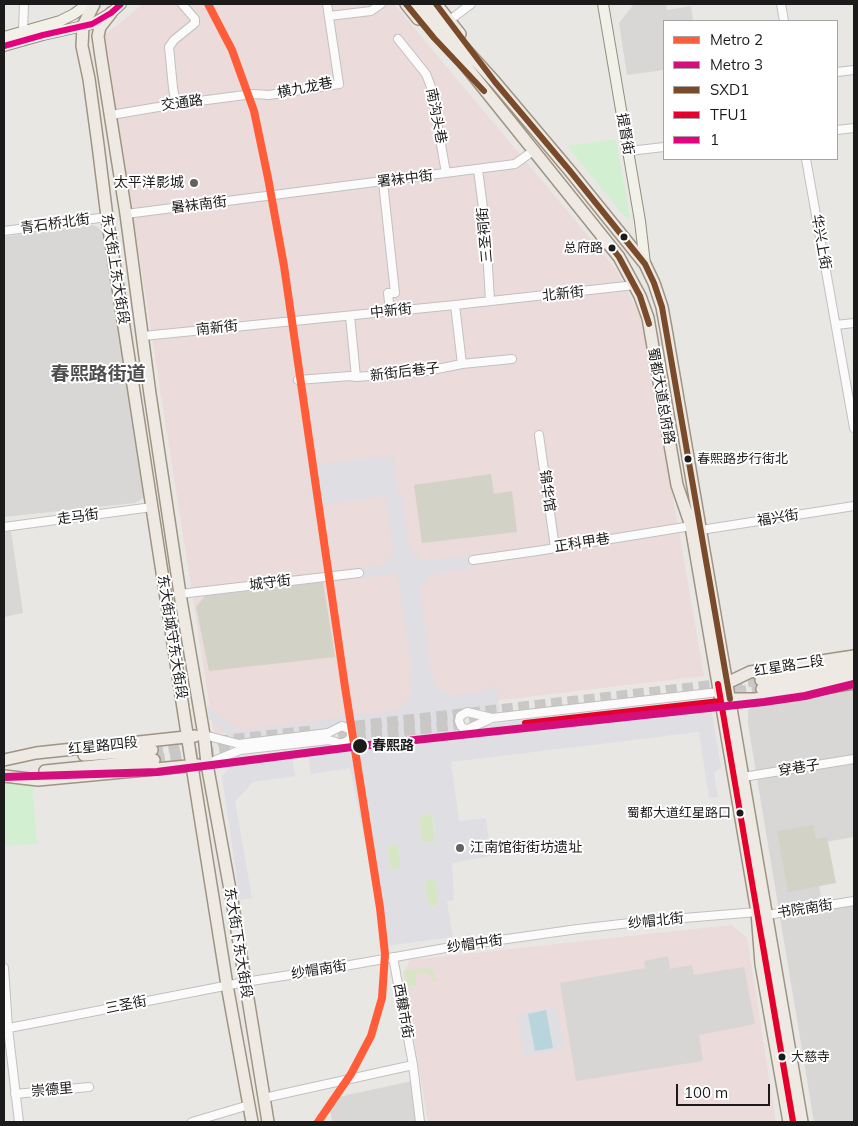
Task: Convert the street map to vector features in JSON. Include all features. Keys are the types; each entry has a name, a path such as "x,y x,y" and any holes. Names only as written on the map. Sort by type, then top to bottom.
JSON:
{"main road":[{"path":"4,37 60,21 88,4"},
{"name":"东大街上东大街段","path":"94,4 83,26 82,46 98,145 106,217 152,507"},
{"path":"4,46 99,21 121,4"},
{"name":"蜀都大道总府路","path":"406,4 434,38 484,90"},
{"name":"蜀都大道总府路","path":"416,4 619,257 635,285 648,318 677,485 696,528"},
{"name":"蜀都大道总府路","path":"426,4 496,82 570,171 645,264 654,283 662,307 723,687"},
{"name":"蜀都大道总府路","path":"436,4 496,82"},
{"name":"提督街","path":"603,4 629,151 645,264"},
{"name":"东大街上东大街段","path":"110,13 100,27 98,36 126,214 167,508"},
{"path":"88,79 94,73 100,72 104,77"},
{"name":"东大街城守东大街段","path":"152,507 192,766"},
{"name":"东大街城守东大街段","path":"167,508 207,764"},
{"name":"红星路二段","path":"723,687 750,672 854,656"},
{"path":"854,664 762,684 854,674"},
{"name":"红星路二段","path":"730,699 755,699 854,683"},
{"path":"723,687 730,699 743,777 762,913 762,964 789,1122"},
{"path":"723,687 762,913 802,1122"},
{"name":"红星路四段","path":"4,761 36,753 188,736 204,736"},
{"path":"4,761 153,755 4,776"},
{"name":"红星路四段","path":"4,776 38,780 207,764"},
{"name":"东大街下东大街段","path":"207,764 268,1122"},
{"name":"东大街下东大街段","path":"192,766 227,985 252,1122"}],"street":[{"path":"23,31 24,4"},
{"path":"176,104 169,47 174,40 195,23 195,19 182,4"},
{"name":"横九龙巷","path":"253,94 270,95 339,84 327,4"},
{"path":"329,16 371,11 382,4"},
{"path":"450,20 471,4"},
{"path":"781,4 784,20"},
{"name":"南沟头巷","path":"398,39 426,74 430,82 446,173"},
{"path":"838,72 854,70"},
{"name":"交通路","path":"111,115 253,94"},
{"path":"838,130 854,128"},
{"path":"629,151 663,147"},
{"name":"署袜中街","path":"272,196 515,164 533,152"},
{"name":"华兴上街","path":"806,160 836,326 851,392 854,428"},
{"name":"三圣祠街","path":"478,169 486,232 490,301"},
{"path":"383,182 395,293 388,294 390,311"},
{"name":"暑袜南街","path":"126,214 272,196"},
{"name":"青石桥北街","path":"4,231 106,217"},
{"name":"北新街","path":"490,301 635,285"},
{"name":"中新街","path":"291,321 490,301"},
{"path":"455,305 462,364"},
{"path":"350,316 356,377"},
{"name":"南新街","path":"142,336 291,321"},
{"path":"836,326 854,323"},
{"name":"新街后巷子","path":"298,380 422,372 462,364 512,358"},
{"name":"锦华馆","path":"539,435 555,548"},
{"name":"福兴街","path":"696,528 854,506"},
{"name":"走马街","path":"4,527 152,507"},
{"name":"正科甲巷","path":"474,560 696,528"},
{"name":"城守街","path":"180,594 359,573"},
{"path":"492,718 723,687"},
{"path":"204,736 239,744 328,733 342,726 349,729 351,734 349,740 343,743 329,740 240,750 207,764"},
{"name":"穿巷子","path":"743,777 854,759"},
{"name":"书院南街","path":"762,913 854,901"},
{"name":"纱帽北街","path":"556,933 637,922 762,913"},
{"name":"纱帽中街","path":"393,957 457,946 556,933"},
{"name":"纱帽南街","path":"245,982 393,957"},
{"name":"西糠市街","path":"393,957 413,1065 420,1122"},
{"path":"4,968 6,1028 19,1122"},
{"name":"三圣街","path":"6,1028 245,982"},
{"path":"264,1098 413,1065"},
{"name":"崇德里","path":"16,1094 90,1087"},
{"path":"192,1122 249,1105"}],"shaded area":[{"path":"143,4 394,4 616,269 642,319 704,676 214,734 105,35"},
{"path":"634,4 666,4 667,10 691,6 693,20 663,20 663,70 627,75 619,23"},
{"path":"86,224 96,226 103,232 108,242 148,490 143,498 135,503 4,517 4,237"},
{"path":"393,456 398,494 402,494 410,552 417,552 419,561 471,555 473,568 427,576 428,583 419,585 433,684 450,696 491,689 496,682 500,711 461,709 455,714 454,723 460,732 465,734 472,733 480,727 492,724 523,720 532,724 554,721 563,716 624,708 630,711 641,710 646,706 700,701 712,715 721,767 714,773 718,797 709,798 699,732 451,762 459,821 486,818 491,856 452,863 454,900 447,902 453,937 386,946 350,768 311,774 307,747 331,744 343,746 350,744 354,738 352,727 343,723 326,731 236,741 209,719 207,705 240,730 399,710 412,695 409,675 413,674 397,573 364,578 362,568 383,565 394,553 385,496 312,506 308,465","holes":["428,813 433,815 435,839 429,843 422,841 419,818","398,844 401,868 391,870 387,846","431,877 436,881 438,904 433,908 429,906 425,884"]},
{"path":"491,474 494,494 512,491 517,532 422,543 414,485"},
{"path":"11,531 23,613 4,617 4,532"},
{"path":"323,582 335,657 209,671 196,607 205,596"},
{"path":"854,690 854,837 813,844 822,904 854,898 854,1122 814,1122 748,724 748,710 754,706"},
{"path":"291,751 295,776 253,782 235,801 252,898 240,900 222,777 238,756"},
{"path":"813,825 816,839 827,837 836,883 788,892 777,831"},
{"path":"731,925 747,937 776,1122 428,1122 403,973 410,960"},
{"path":"668,956 670,969 692,965 694,975 744,967 755,1024 699,1035 703,1061 576,1081 560,983 645,968 644,961"},
{"path":"557,1007 564,1048 524,1056 517,1014"},
{"path":"412,1081 417,1122 332,1122 329,1099"}],"green space":[{"path":"616,139 630,218 627,219 567,146"},
{"path":"32,781 37,844 4,846 4,783"},
{"path":"428,813 432,815 435,839 429,843 422,841 419,818"},
{"path":"398,844 401,868 391,870 387,846"},
{"path":"431,877 436,881 438,904 432,908 429,906 424,883"},
{"path":"409,912 412,933 407,938 403,936 398,913"},
{"path":"432,968 437,982 434,982 428,972 415,975 417,985 408,987 405,970"}],"water":[{"path":"546,1010 553,1048 535,1051 528,1014"}],"tunnel":[{"path":"338,728 761,680"},
{"path":"719,694 762,689"},
{"path":"322,740 487,721"},
{"path":"152,750 312,731"},
{"path":"154,760 241,749"}],"metro line":[{"name":"2","path":"208,4 232,50 254,111 268,178 284,266 345,687 380,908 385,954 382,998 371,1036 351,1074 318,1122"},
{"name":"3","path":"4,777 157,772 360,746 764,702 805,696 854,684"}],"transit line":[{"name":"1","path":"4,46 92,24 111,13 121,4"},
{"name":"SXD1","path":"406,4 434,38 484,91"},
{"name":"SXD1","path":"436,4 495,82 645,264 654,283 662,307 730,699"},
{"name":"SXD1","path":"612,248 619,257 640,296 649,324"},
{"name":"TFU1","path":"718,684 793,1122"},
{"name":"TFU1","path":"525,723 720,701"}],"place":[{"name":"太平洋影城","path":"194,183"},
{"name":"总府路","path":"612,248"},
{"name":"春熙路步行街北","path":"688,459"},
{"name":"春熙路","path":"360,746"},
{"name":"蜀都大道红星路口","path":"740,813"},
{"name":"江南馆街街坊遗址","path":"460,848"},
{"name":"大慈寺","path":"782,1057"}],"district":[{"name":"春熙路街道","path":"98,374"}]}
